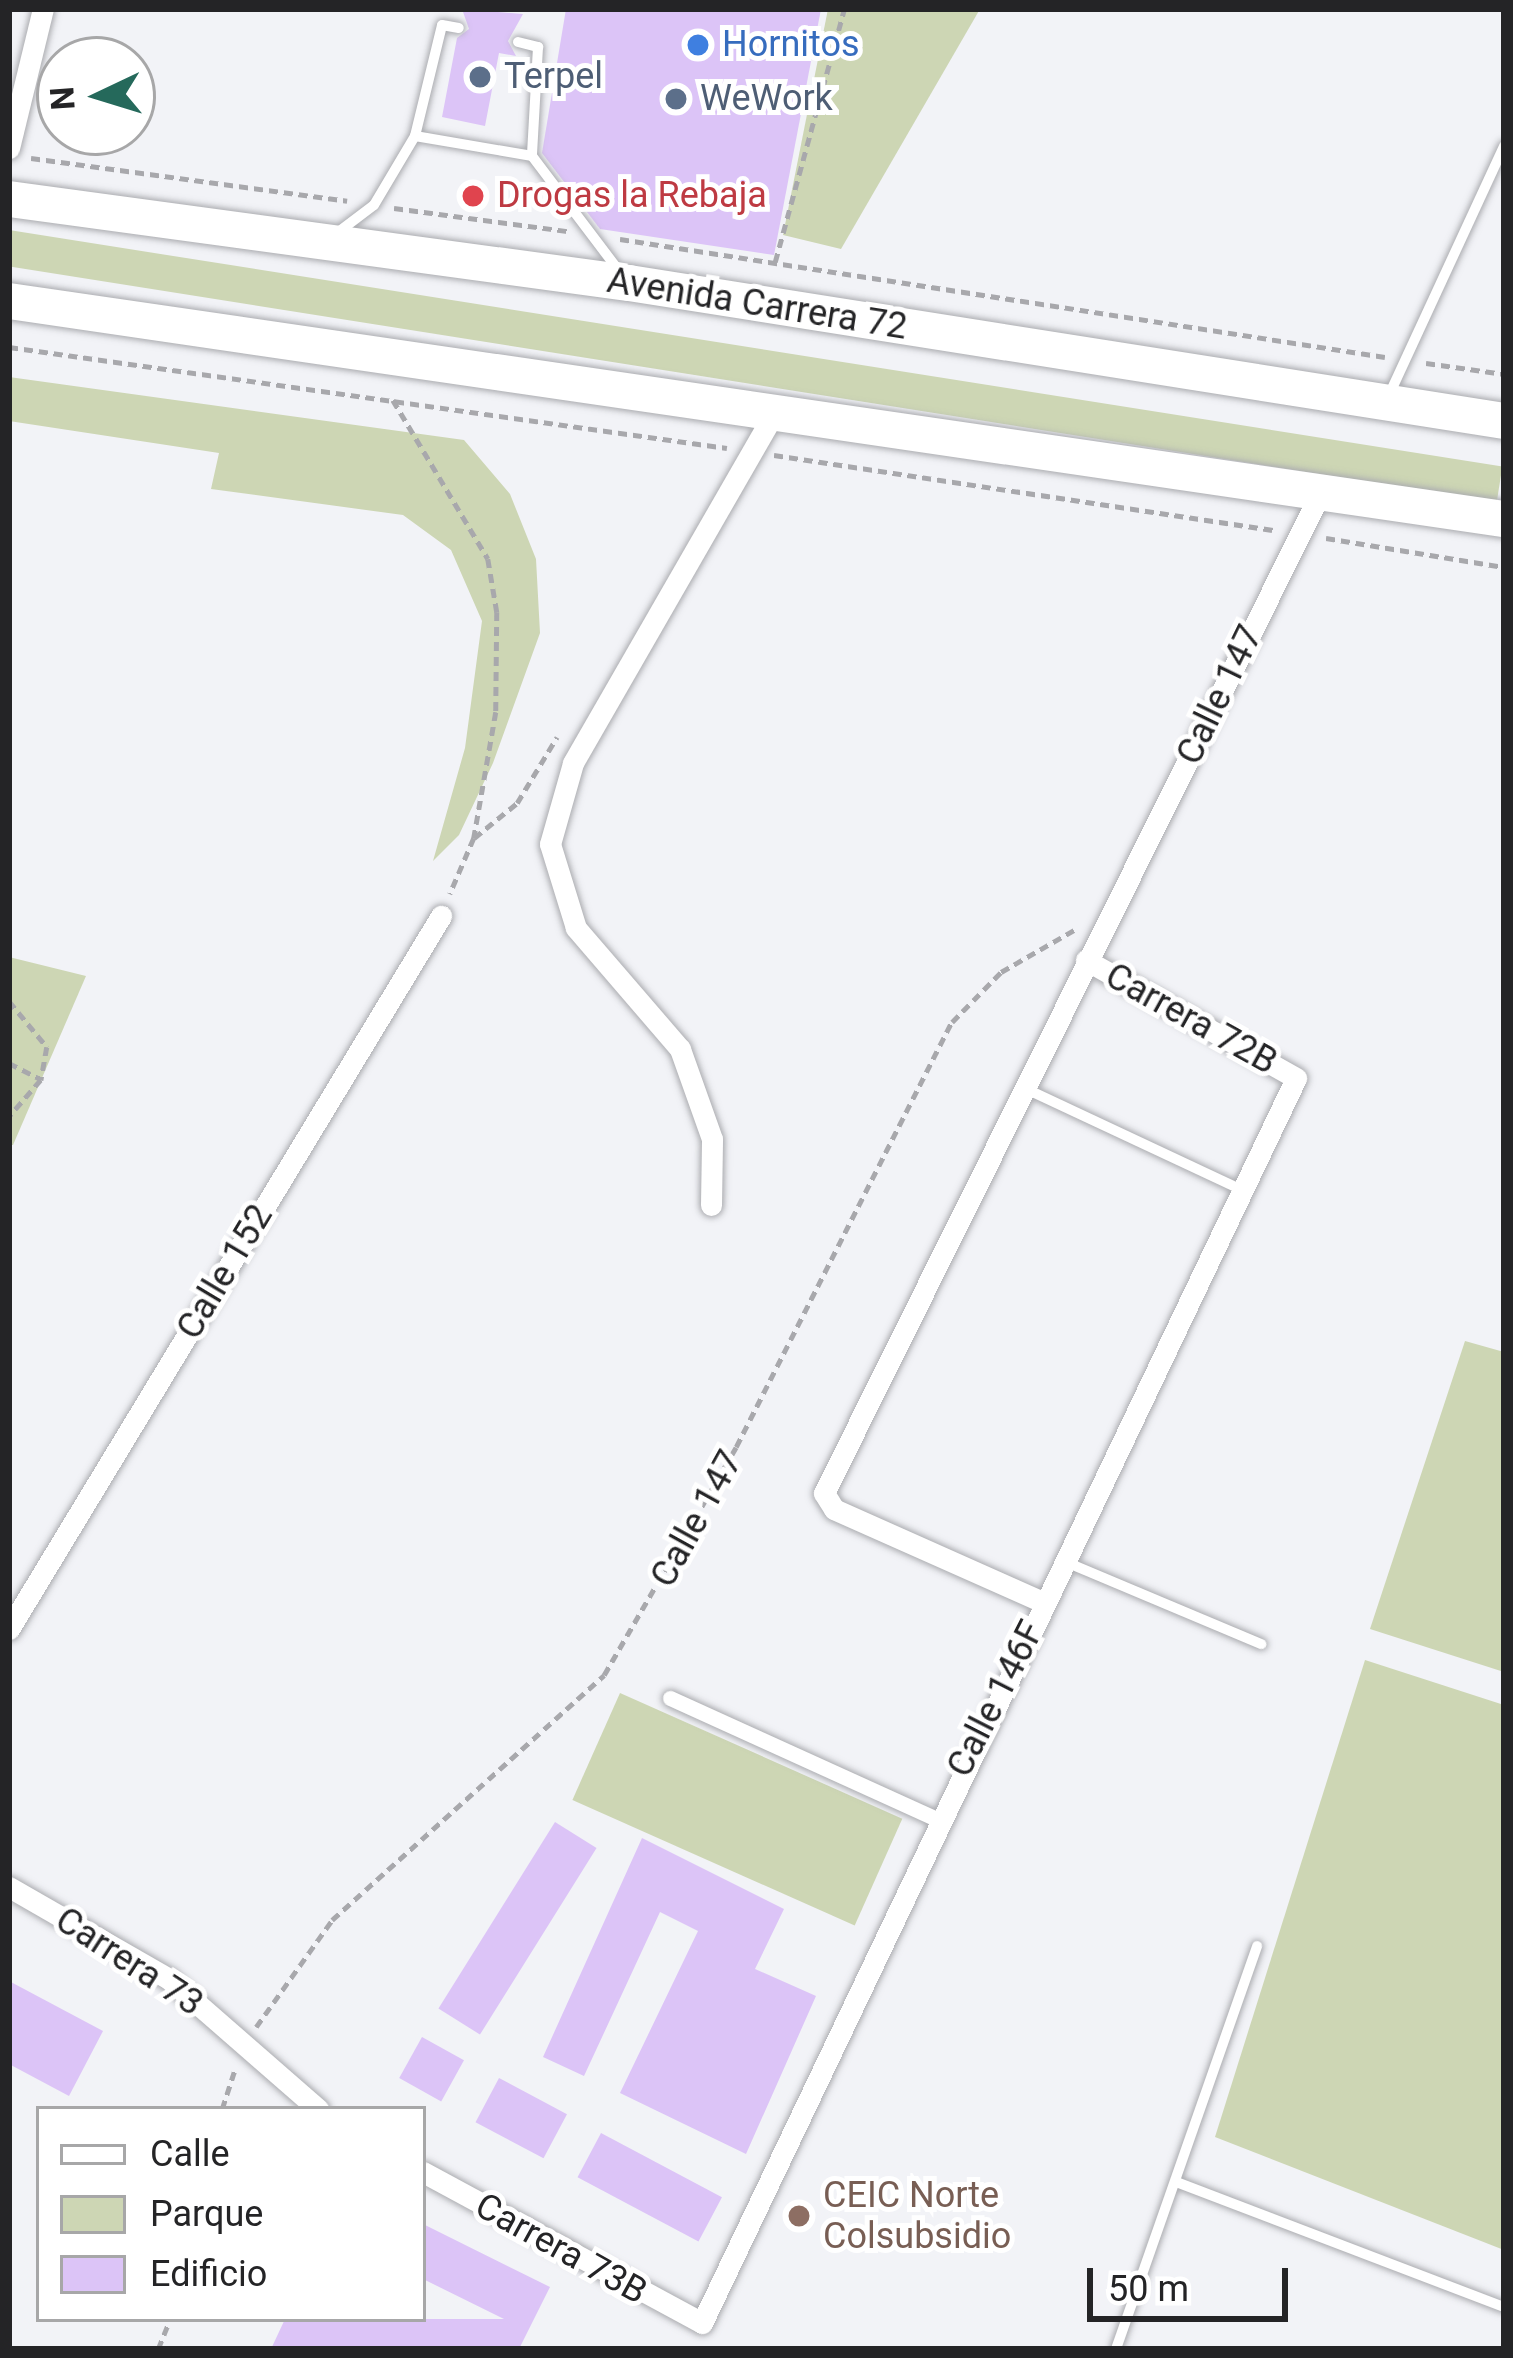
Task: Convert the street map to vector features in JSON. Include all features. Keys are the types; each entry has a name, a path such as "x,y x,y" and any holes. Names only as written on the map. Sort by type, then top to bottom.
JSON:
{"highway":[{"name":"Avenida Carrera 72","path":"9,200 629,283 1504,421"},
{"path":"9,301 1504,519"}],"street":[{"path":"9,152 43,9"},
{"path":"711,1205 712,1139 680,1049 576,928 550,844 574,763 776,410"},
{"name":"Calle 147","path":"1045,1604 834,1509 824,1493 1019,1085 1119,898 1322,492"},
{"name":"Calle 152","path":"9,1629 441,916"},
{"name":"Carrera 72B","path":"1086,961 1296,1078"},
{"name":"Calle 146F","path":"702,2323 935,1818 1066,1562 1296,1078"},
{"path":"670,1698 935,1818"},
{"name":"Carrera 73","path":"9,1887 169,1979 244,2044"},
{"path":"244,2044 315,2106"},
{"name":"Carrera 73B","path":"426,2174 702,2323"}],"lane":[{"path":"323,243 374,205 415,136 442,25 459,28"},
{"path":"518,42 538,47 532,156"},
{"path":"415,136 532,156 548,170 587,234 629,283"},
{"path":"1385,404 1504,146"},
{"path":"1019,1085 1245,1191"},
{"path":"1066,1562 1261,1644"},
{"path":"1116,2349 1179,2182 1257,1946"},
{"path":"1179,2182 1504,2307"}],"path":[{"path":"775,262 844,9"},
{"path":"9,152 587,234 1504,374"},
{"path":"393,399 488,559 500,644 474,838 441,916"},
{"name":"Calle 147","path":"223,2106 244,2044 332,1920 604,1675 736,1447 952,1022 1000,972 1119,898"},
{"path":"9,1001 47,1047 41,1080 9,1117"},
{"path":"9,1063 41,1080"}],"green space":[{"path":"828,9 980,9 841,249 783,235"},
{"path":"9,230 1502,467 1497,502 9,266"},
{"path":"9,377 464,440 510,494 536,559 540,633 493,763 459,835 433,861 465,748 482,621 451,550 403,515 211,489 219,453 9,421"},
{"path":"9,957 86,976 13,1145 9,1145"},
{"path":"1465,1341 1504,1352 1504,1672 1370,1629"},
{"path":"1365,1660 1504,1705 1504,2250 1215,2137"},
{"path":"620,1693 902,1819 855,1926 572,1800"}],"building":[{"path":"462,9 523,14 508,41 516,56 499,53 485,126 442,117 457,38 469,29"},
{"name":"WeWork","path":"566,9 821,9 774,255 600,229 542,153"},
{"path":"555,1822 597,1848 480,2035 438,2009"},
{"path":"642,1838 784,1909 755,1969 816,1996 746,2154 620,2093 698,1931 660,1912 584,2076 543,2057"},
{"path":"9,1981 103,2031 69,2096 9,2064"},
{"path":"422,2037 464,2060 441,2101 399,2078"},
{"path":"499,2078 567,2114 544,2158 476,2122"},
{"path":"601,2133 722,2197 698,2241 578,2177"},
{"path":"426,2225 550,2287 519,2349 271,2349 284,2322 504,2319 426,2280"}],"place":[{"name":"Hornitos","path":"698,45"},
{"name":"Terpel","path":"480,77"},
{"name":"WeWork","path":"676,99"},
{"name":"Drogas la Rebaja","path":"473,196"},
{"name":"CEIC Norte Colsubsidio","path":"799,2216"}]}
